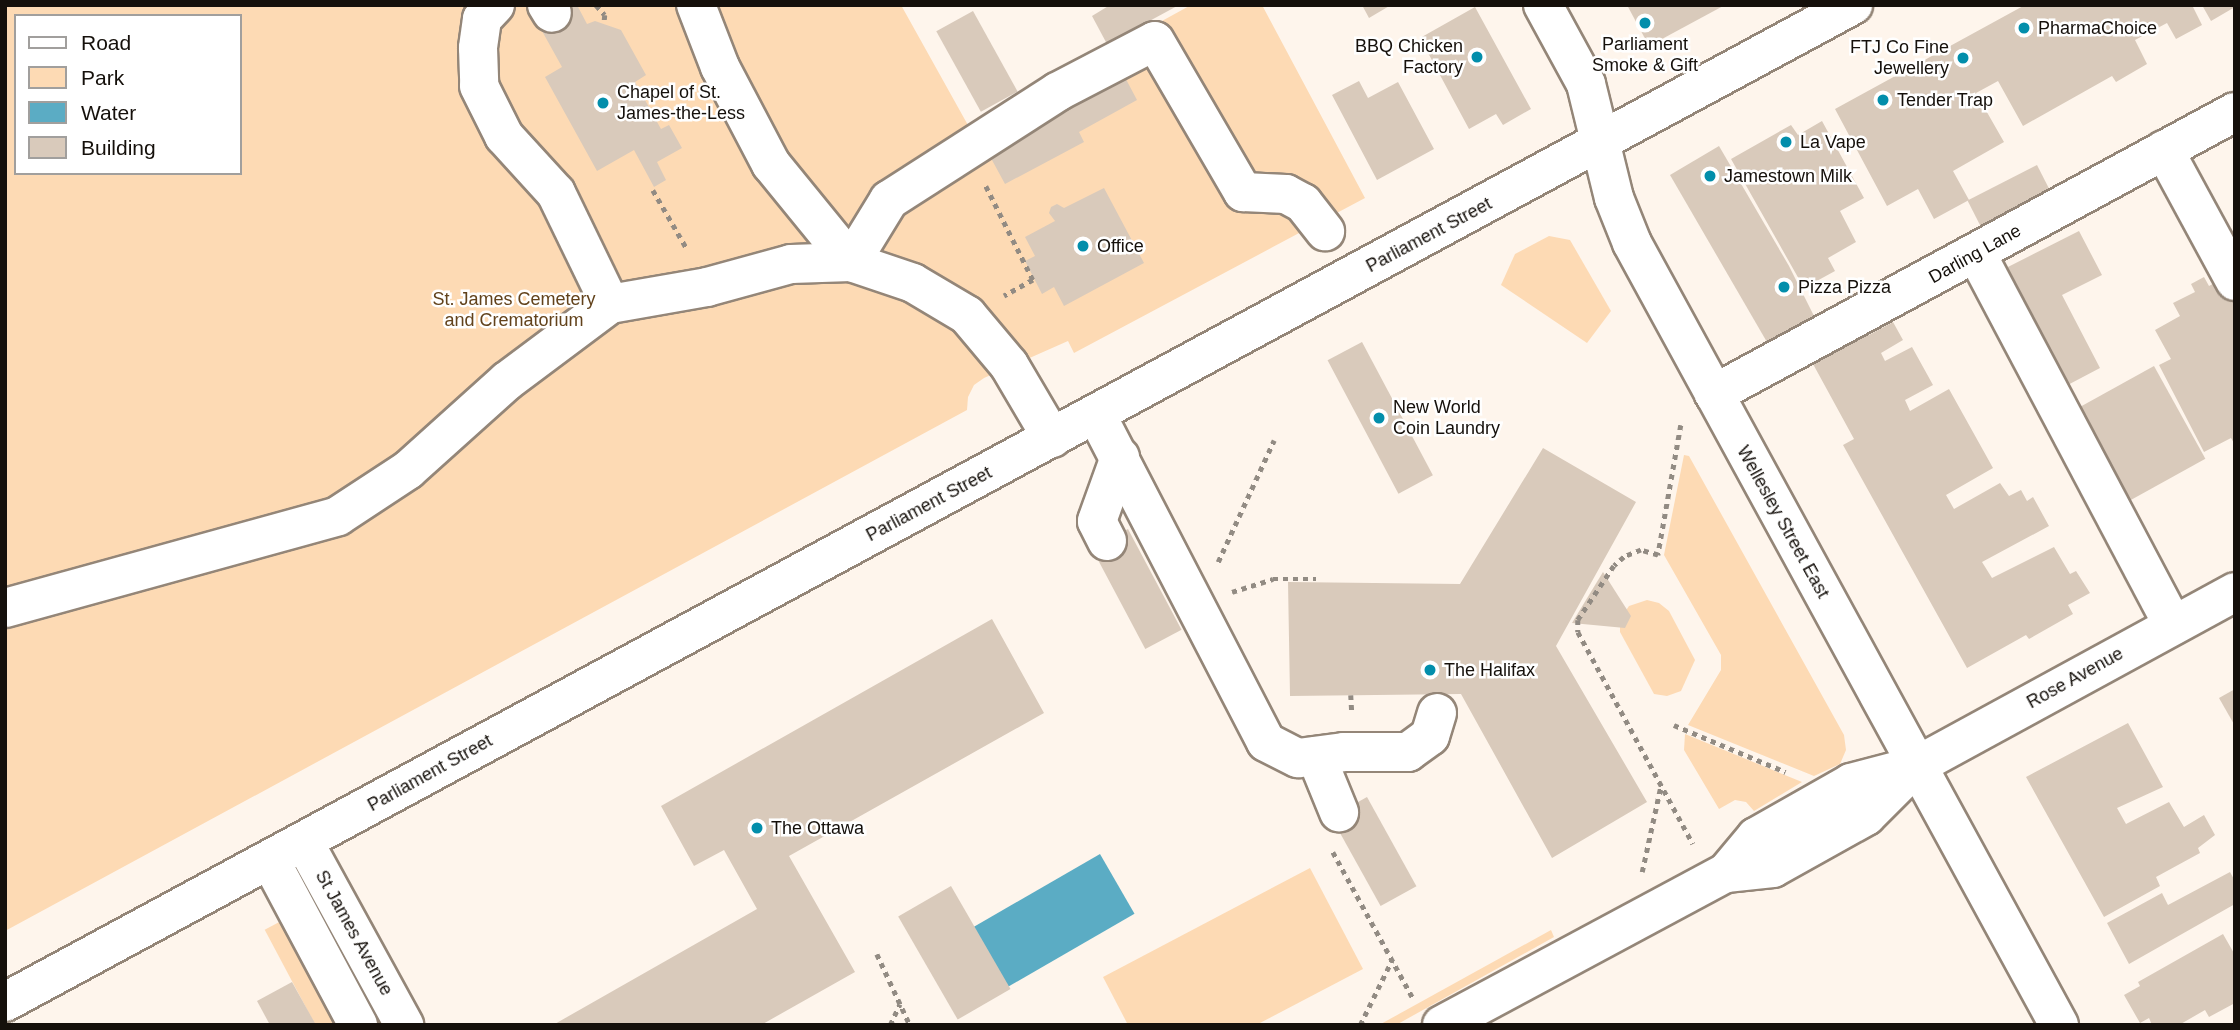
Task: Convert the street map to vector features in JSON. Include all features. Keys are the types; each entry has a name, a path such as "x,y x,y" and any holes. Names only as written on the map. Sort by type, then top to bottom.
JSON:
{"main road":[{"path":"495,5 482,19 478,48 480,86 504,136 556,193 610,304"},
{"path":"696,5 720,67 771,164 851,262"},
{"name":"Wellesley Street East","path":"1543,5 1586,84 1614,198 1632,243 2059,1025"},
{"name":"Parliament Street","path":"5,1002 1853,5"},
{"path":"851,262 889,200 1057,92 1155,41 1243,192 1286,194 1303,202 1325,231"},
{"name":"Darling Lane","path":"1714,394 2235,112"},
{"path":"2164,150 2235,281"},
{"path":"1976,253 2174,625"},
{"path":"5,608 338,516 408,470 507,381 610,304 707,287 791,264 851,262 913,284 967,315 1009,365 1052,438"},
{"path":"1096,414 1266,742 1298,758 1352,752 1408,752 1430,736 1437,713"},
{"path":"1107,541 1097,521 1120,457"},
{"name":"Rose Avenue","path":"1442,1025 1726,873 1756,837 1839,790 1864,779 1916,766 2235,592"},
{"path":"1316,756 1333,826"},
{"name":"St James Avenue","path":"303,842 404,1025"},
{"path":"270,860 358,1025"}],"path":[{"path":"596,5 605,15 604,24"},
{"path":"967,315 1033,280 969,150"},
{"path":"653,190 677,231"},
{"path":"1681,425 1658,555 1641,550 1624,557 1614,566 1578,620 1578,632 1695,848"},
{"path":"1195,603 1217,564 1274,440"},
{"path":"1195,603 1273,579 1316,579"},
{"path":"1674,725 1793,775"},
{"path":"1641,877 1661,785"},
{"path":"1333,826 1392,960 1413,998"},
{"path":"877,954 910,1025"},
{"path":"1360,1025 1392,960"},
{"path":"890,1025 900,1003"}],"green space":[{"name":"St. James Cemetery and Crematorium","path":"5,5 901,5 969,127 1191,5 1262,5 1365,198 1074,353 1068,341 984,378 974,385 968,397 967,410 5,931"},
{"path":"1549,236 1570,240 1611,311 1587,343 1501,285 1515,254"},
{"path":"1684,455 1689,456 1844,735 1846,750 1840,764 1814,776 1688,725 1721,670 1721,655 1664,555"},
{"path":"1647,600 1659,603 1669,611 1695,660 1681,691 1667,696 1654,694 1620,632 1620,619 1629,606"},
{"path":"1685,734 1802,782 1754,811 1746,802 1735,800 1719,809 1684,750"},
{"path":"1310,868 1363,969 1256,1025 1128,1025 1103,977"},
{"path":"285,919 341,1025 315,1025 265,930"},
{"path":"1551,930 1554,937 1396,1025 1379,1025"}],"water":[{"path":"1100,854 1134,914 1001,991 967,931"}],"building":[{"name":"Chapel of St. James-the-Less","path":"566,5 577,5 587,24 595,21 621,30 646,75 635,82 661,129 669,125 682,148 657,162 666,180 654,187 634,150 597,171 545,77 562,67 537,22"},
{"path":"1110,5 1179,5 1107,44 1092,16"},
{"path":"1362,5 1391,5 1369,18"},
{"path":"1627,5 1725,5 1649,46"},
{"path":"2025,5 2192,5 2202,25 2176,39 2167,23 2135,40 2147,64 2116,82 2112,76 2023,126 1998,81 1976,93 2004,142 1953,171 1969,200 1934,219 1918,189 1887,206 1835,109"},
{"path":"2202,5 2235,5 2235,7 2211,21"},
{"path":"1475,7 1531,109 1503,125 1496,114 1469,129 1420,38"},
{"path":"973,11 1018,91 981,112 936,31"},
{"path":"1119,66 1137,100 1079,132 1084,142 1005,184 986,149"},
{"path":"1359,81 1368,98 1398,82 1434,149 1377,180 1332,95"},
{"path":"1822,121 1864,198 1840,211 1856,242 1828,258 1835,271 1804,288 1731,159 1791,125 1798,135"},
{"path":"1719,146 1789,266 1818,324 1771,349 1670,175"},
{"path":"2037,165 2055,200 1985,235 1968,200"},
{"name":"Office","path":"1104,188 1144,263 1064,306 1054,287 1042,294 1025,261 1035,256 1025,237 1055,221 1049,213 1051,207 1057,204 1064,208"},
{"path":"2079,231 2102,275 2062,295 2100,368 2062,388 2000,271"},
{"path":"2204,277 2209,286 2222,279 2235,303 2235,445 2231,438 2204,452 2159,365 2171,359 2155,330 2180,316 2173,303 2195,292 2191,284"},
{"path":"1893,322 1903,340 1881,353 1885,361 1912,347 1933,385 1905,400 1910,411 1949,389 1993,468 1946,495 1954,509 2000,483 2009,496 2021,490 2027,501 2033,497 2049,526 1982,562 1992,578 2054,547 2070,574 2076,571 2090,593 2068,605 2073,614 2029,639 2026,635 1967,668 1843,445 1854,439 1807,353 1861,324 1867,336"},
{"name":"New World Coin Laundry","path":"1362,342 1433,475 1398,494 1328,360"},
{"path":"2154,366 2205,459 2123,504 2072,412"},
{"name":"The Halifax","path":"1543,448 1636,502 1556,646 1647,802 1552,858 1461,694 1290,696 1288,582 1460,584"},
{"path":"1128,529 1182,630 1145,649 1092,548"},
{"path":"1603,572 1631,616 1625,628 1572,623"},
{"name":"The Ottawa","path":"992,619 1044,713 789,856 855,972 761,1025 553,1025 757,909 724,850 694,866 661,806"},
{"path":"2235,689 2235,726 2219,698"},
{"path":"2128,723 2163,787 2117,808 2126,824 2169,802 2184,827 2204,815 2215,835 2198,848 2200,853 2156,877 2160,886 2104,917 2026,777"},
{"path":"1367,797 1416,886 1381,906 1331,817"},
{"path":"2230,872 2235,881 2235,904 2129,964 2107,923 2162,893 2168,905"},
{"path":"951,886 1010,989 958,1020 898,916"},
{"path":"2223,934 2235,955 2235,1003 2209,1017 2205,1010 2179,1025 2152,1025 2149,1018 2140,1023 2124,995 2140,986 2138,982"},
{"path":"292,982 316,1025 270,1025 257,1001"}],"place":[{"name":"Parliament Smoke & Gift","path":"1645,23"},
{"name":"PharmaChoice","path":"2024,28"},
{"name":"BBQ Chicken Factory","path":"1477,57"},
{"name":"FTJ Co Fine Jewellery","path":"1963,58"},
{"name":"Tender Trap","path":"1883,100"},
{"name":"Chapel of St. James-the-Less","path":"603,103"},
{"name":"La Vape","path":"1786,142"},
{"name":"Jamestown Milk","path":"1710,176"},
{"name":"Office","path":"1083,246"},
{"name":"Pizza Pizza","path":"1784,287"},
{"name":"New World Coin Laundry","path":"1379,418"},
{"name":"The Halifax","path":"1430,670"},
{"name":"The Ottawa","path":"757,828"}]}
